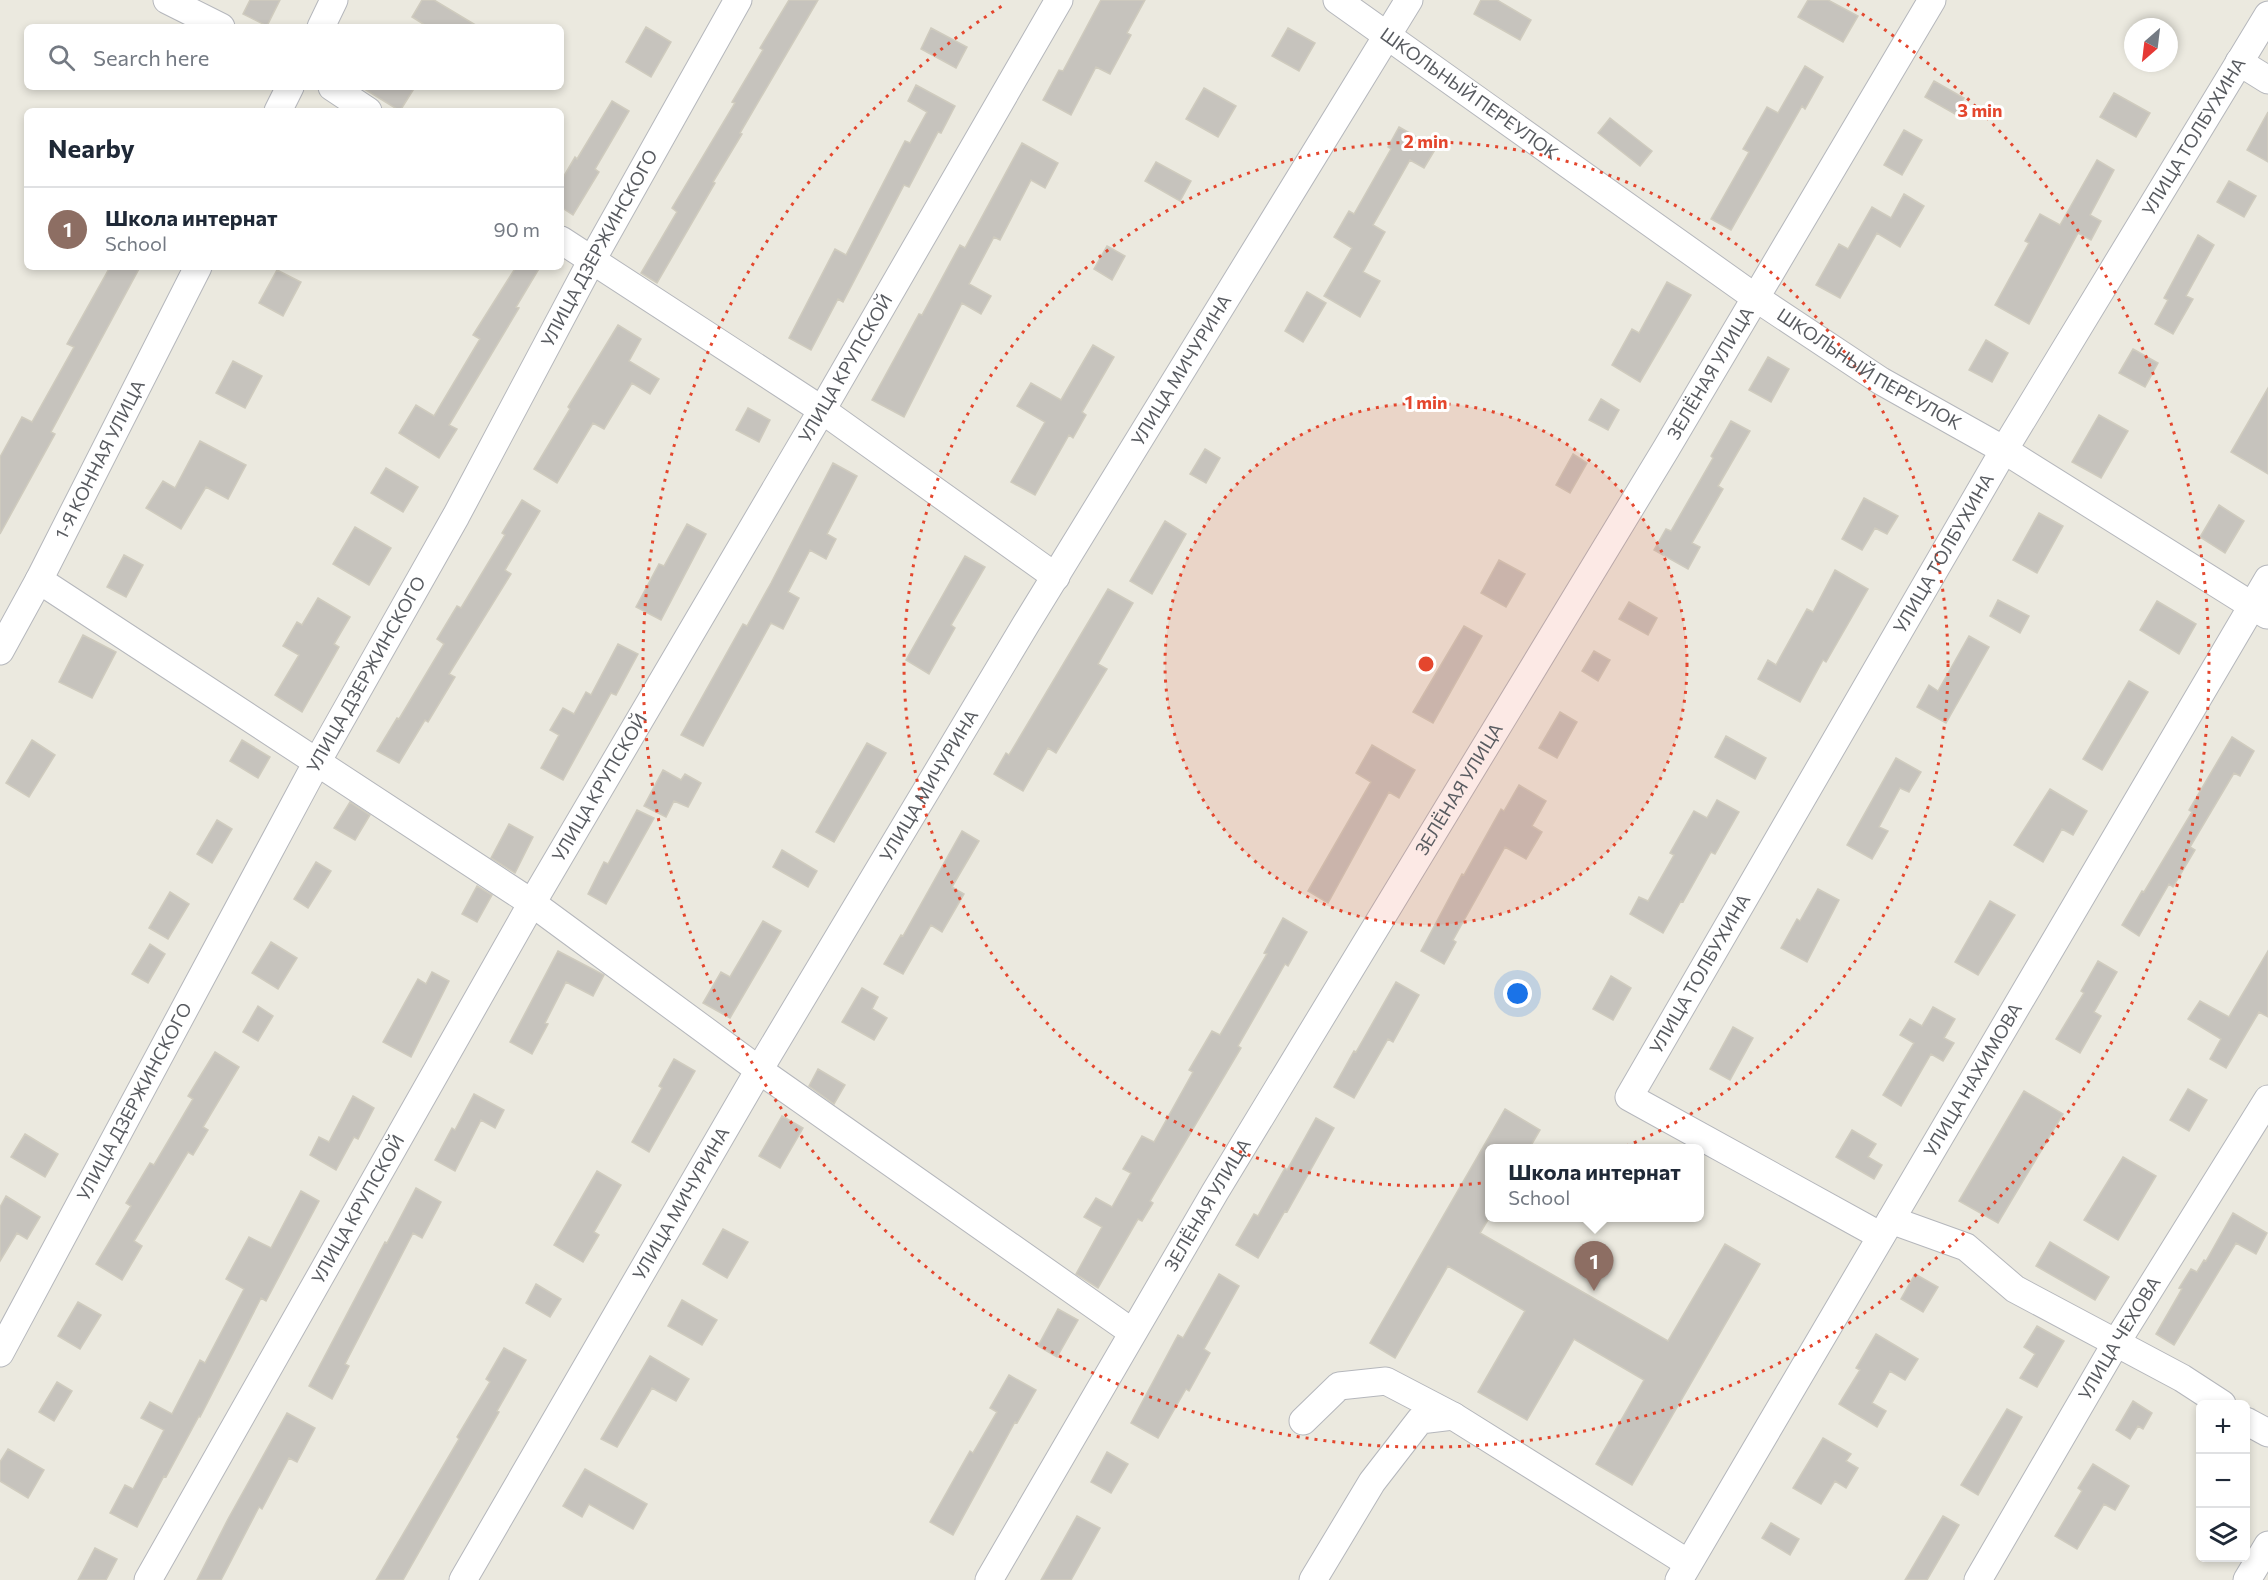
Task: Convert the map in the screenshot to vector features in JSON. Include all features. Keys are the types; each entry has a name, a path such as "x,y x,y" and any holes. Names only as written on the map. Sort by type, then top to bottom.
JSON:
{"street":[{"path":"167,0 215,24"},
{"path":"322,24 334,0"},
{"name":"УЛИЦА ДЗЕРЖИНСКОГО","path":"0,1353 317,762 456,516 592,260 738,0"},
{"name":"УЛИЦА КРУПСКОЙ","path":"148,1580 532,903 822,410 1059,0"},
{"name":"ШКОЛЬНЫЙ ПЕРЕУЛОК","path":"1336,0 1756,298 1881,381 2004,450 2260,611"},
{"name":"УЛИЦА МИЧУРИНА","path":"463,1580 759,1070 1020,634 1388,38 1409,0"},
{"name":"ЗЕЛЁНАЯ УЛИЦА","path":"989,1580 1132,1332 1756,298 1932,0"},
{"name":"УЛИЦА ТОЛБУХИНА","path":"1886,1228 1629,1096 2004,450 2268,15"},
{"path":"2239,62 2268,80"},
{"path":"280,108 288,90"},
{"path":"336,90 364,108"},
{"path":"564,242 822,410 1056,577"},
{"name":"1-Я КОННАЯ УЛИЦА","path":"0,651 39,580 196,270"},
{"name":"УЛИЦА НАХИМОВА","path":"1683,1571 1886,1228 2260,611 2268,579"},
{"path":"39,580 532,903 759,1070 1132,1332"},
{"name":"УЛИЦА ЧЕХОВА","path":"1978,1580 2116,1343 2268,1099"},
{"path":"1886,1228 1966,1247 2015,1289 2182,1378 2216,1400"},
{"path":"1303,1421 1339,1386 1386,1381 1453,1416 1683,1571"},
{"path":"1313,1580 1372,1482 1420,1420 1453,1416"},
{"path":"2250,1423 2268,1433"},
{"path":"2247,1580 2268,1545"}],"building":[{"path":"250,0 280,0 268,24 263,24 243,14"},
{"path":"422,0 434,0 474,24 423,24 412,17"},
{"path":"789,0 818,0 740,133 742,134 713,182 715,183 657,283 641,273 677,212 672,208 735,103 732,102 763,50 760,48"},
{"path":"1101,0 1145,0 1127,33 1131,35 1110,74 1096,67 1071,115 1043,100 1059,70 1063,71"},
{"path":"1481,0 1497,0 1531,20 1520,40 1474,14"},
{"path":"1808,0 1828,0 1858,16 1843,42 1798,17"},
{"path":"646,27 671,42 651,77 626,62"},
{"path":"931,28 967,47 956,68 921,49"},
{"path":"1288,28 1315,43 1299,71 1272,56"},
{"path":"1805,66 1823,77 1805,109 1802,106 1731,230 1711,219 1749,152 1743,149 1767,107 1778,113"},
{"path":"1934,81 1964,98 1955,114 1925,97"},
{"path":"916,85 955,106 941,133 938,132 909,187 904,185 843,302 838,299 811,350 789,338 835,249 846,255 905,141 910,143 927,112 908,101"},
{"path":"1204,88 1236,106 1218,137 1186,119"},
{"path":"366,90 413,90 402,108 395,108"},
{"path":"2114,93 2150,113 2136,137 2100,117"},
{"path":"612,101 629,111 595,169 599,172 573,215 564,209 564,176 575,157 577,159"},
{"path":"2268,112 2268,162 2247,150"},
{"path":"1610,118 1652,151 1640,166 1598,133"},
{"path":"1399,127 1436,148 1424,168 1410,160 1373,225 1385,232 1363,272 1380,281 1360,317 1324,296 1352,248 1334,237 1349,211 1354,214 1391,149 1388,147"},
{"path":"1904,130 1922,140 1902,175 1884,165"},
{"path":"1022,143 1058,163 1045,188 1031,180 1000,240 994,237 969,284 991,296 981,314 962,303 904,417 872,400 960,245 965,248"},
{"path":"2097,160 2114,170 2090,215 2101,221 2091,240 2078,233 2029,324 1995,305 2029,243 2025,241 2040,214 2060,225"},
{"path":"1156,162 1191,181 1180,201 1145,181"},
{"path":"2229,181 2256,196 2244,217 2217,202"},
{"path":"1904,194 1924,206 1900,247 1877,233 1840,298 1816,285 1839,244 1848,249 1872,207 1891,218"},
{"path":"2198,235 2214,245 2186,296 2193,299 2173,334 2155,324 2168,300 2164,298"},
{"path":"1107,246 1125,256 1112,280 1094,269"},
{"path":"108,270 138,270 51,432 55,434 0,534 0,457 22,417 32,422 74,347 67,344"},
{"path":"277,270 301,282 283,316 259,303"},
{"path":"514,270 538,270 516,307 519,308 449,425 457,429 439,458 399,433 416,405 434,416 480,339 473,335"},
{"path":"1667,282 1691,295 1640,382 1612,365 1632,329 1639,333"},
{"path":"1307,292 1326,303 1303,342 1285,331"},
{"path":"618,325 641,339 629,361 659,379 650,394 632,383 604,429 593,423 557,483 534,469 570,409 568,407"},
{"path":"1986,340 2008,353 1992,382 1969,370"},
{"path":"1093,345 1114,357 1082,412 1086,415 1073,438 1069,435 1035,495 1011,482 1045,422 1017,406 1031,383 1061,400"},
{"path":"2133,349 2158,363 2145,387 2119,373"},
{"path":"1768,357 1789,369 1771,402 1749,390"},
{"path":"233,361 262,376 245,408 216,393"},
{"path":"2268,388 2268,474 2231,452"},
{"path":"1601,399 1619,410 1608,430 1589,420"},
{"path":"748,408 770,420 759,442 736,430"},
{"path":"2099,415 2128,431 2101,478 2072,462"},
{"path":"1731,421 1750,431 1718,486 1723,489 1692,543 1700,547 1688,569 1654,550 1666,529 1671,531 1713,458 1711,456"},
{"path":"200,441 246,465 228,499 206,487 181,529 146,508 163,481 175,488"},
{"path":"1205,449 1220,458 1206,483 1190,474"},
{"path":"1573,454 1587,463 1570,493 1556,485"},
{"path":"833,463 857,476 827,534 836,539 826,559 810,550 788,592 799,598 783,629 771,623 703,746 681,735 743,624 747,626"},
{"path":"386,468 418,487 403,512 371,493"},
{"path":"1864,498 1898,516 1887,534 1875,528 1862,550 1842,539"},
{"path":"522,500 540,511 505,570 511,574 449,674 455,677 428,722 425,720 399,763 377,751 444,644 437,639 457,606 461,608 505,535 502,533"},
{"path":"2219,505 2244,521 2225,553 2200,537"},
{"path":"2039,513 2063,526 2037,573 2013,560"},
{"path":"1165,521 1186,534 1152,594 1130,581"},
{"path":"687,524 706,534 661,620 636,607 659,564 664,566"},
{"path":"355,527 391,548 369,585 333,564"},
{"path":"124,555 143,565 126,597 107,587"},
{"path":"965,556 985,567 951,625 955,628 929,674 906,660"},
{"path":"1499,560 1525,574 1506,607 1481,593"},
{"path":"1835,570 1868,589 1826,662 1823,660 1800,702 1758,679 1768,660 1776,665 1807,609 1813,612"},
{"path":"1108,589 1133,603 1098,664 1107,669 1056,753 1048,748 1023,791 994,774 1006,753 1009,755"},
{"path":"318,598 350,617 334,644 339,647 302,712 275,695 299,655 283,646 297,622 302,625"},
{"path":"1998,600 2029,616 2020,633 1990,616"},
{"path":"2157,601 2196,624 2179,654 2140,630"},
{"path":"1629,602 1657,618 1648,635 1619,619"},
{"path":"1464,626 1482,636 1433,723 1413,712"},
{"path":"83,635 116,652 92,698 59,682"},
{"path":"1969,636 1989,647 1946,723 1917,707 1929,685 1938,691"},
{"path":"618,644 638,654 616,695 611,693 563,780 541,768 559,735 550,730 563,708 574,714 586,692 591,695"},
{"path":"1594,651 1610,660 1598,681 1582,671"},
{"path":"2129,681 2148,692 2102,770 2083,759"},
{"path":"1560,712 1577,722 1557,758 1539,748"},
{"path":"1726,736 1766,758 1755,779 1715,757"},
{"path":"2232,737 2254,751 2240,776 2234,773 2190,847 2195,850 2173,887 2169,884 2139,936 2122,925 2192,812 2189,810"},
{"path":"32,740 55,755 29,797 6,783"},
{"path":"242,740 270,757 258,778 230,761"},
{"path":"867,743 886,753 834,842 816,832"},
{"path":"1372,745 1415,770 1399,798 1389,792 1328,903 1308,891 1371,782 1356,773"},
{"path":"1896,758 1921,772 1909,792 1900,788 1879,827 1888,831 1872,859 1847,845"},
{"path":"663,770 681,780 685,774 701,783 688,807 674,801 666,817 644,806"},
{"path":"1519,785 1546,801 1532,826 1542,832 1526,859 1505,847 1453,940 1456,942 1444,964 1421,951 1462,874 1464,875 1501,809 1504,811"},
{"path":"2050,789 2087,811 2073,835 2062,829 2043,862 2014,845"},
{"path":"1717,800 1739,812 1715,854 1711,852 1663,933 1630,914 1639,897 1648,901 1674,855 1670,853 1694,811 1707,818"},
{"path":"350,802 370,815 355,840 334,828"},
{"path":"637,810 654,818 606,904 588,894 604,862 608,864"},
{"path":"217,820 232,829 212,863 197,854"},
{"path":"509,824 533,837 515,873 491,858"},
{"path":"962,831 979,841 952,887 964,894 942,932 931,925 903,974 884,964 901,935 903,936"},
{"path":"782,850 817,871 808,887 773,867"},
{"path":"316,862 331,871 308,908 294,899"},
{"path":"477,886 492,895 477,922 462,914"},
{"path":"1818,889 1839,900 1807,962 1781,948 1797,919 1800,921"},
{"path":"170,892 189,904 168,939 149,928"},
{"path":"1990,901 2015,915 1978,975 1955,962"},
{"path":"1283,918 1307,932 1288,966 1285,964 1238,1046 1241,1048 1150,1201 1153,1203 1142,1221 1138,1219 1098,1288 1076,1274 1102,1227 1084,1217 1096,1198 1112,1207 1131,1173 1123,1169 1142,1136 1154,1142 1193,1072 1189,1070 1212,1031 1220,1035 1267,954 1264,953"},
{"path":"763,921 781,931 730,1018 703,1003 721,972 730,977"},
{"path":"271,942 297,958 278,989 252,973"},
{"path":"150,944 165,954 148,983 132,974"},
{"path":"558,951 604,975 593,996 566,982 532,1054 510,1042"},
{"path":"2268,951 2268,1017 2259,1012 2226,1068 2210,1059 2221,1039 2188,1019 2200,1001 2229,1017"},
{"path":"2098,961 2117,972 2094,1012 2101,1016 2080,1053 2056,1039 2084,993 2081,991"},
{"path":"432,972 449,981 411,1057 383,1042 418,979 426,984"},
{"path":"1611,976 1631,988 1613,1020 1593,1009"},
{"path":"1396,982 1419,995 1393,1042 1388,1039 1354,1098 1334,1087"},
{"path":"862,988 878,997 872,1009 887,1018 874,1040 842,1022"},
{"path":"258,1006 273,1016 258,1041 243,1032"},
{"path":"1933,1007 1955,1019 1944,1038 1954,1043 1943,1061 1931,1054 1901,1106 1883,1095 1914,1043 1900,1035 1910,1019 1922,1026"},
{"path":"1733,1027 1753,1038 1730,1080 1710,1069"},
{"path":"215,1052 239,1067 203,1127 208,1130 193,1155 188,1152 134,1241 142,1246 122,1280 96,1264 131,1206 126,1203 150,1163 154,1165 193,1099 188,1096"},
{"path":"674,1059 695,1071 649,1152 632,1142 662,1088 659,1086"},
{"path":"818,1069 845,1085 834,1104 809,1086"},
{"path":"2188,1089 2207,1100 2189,1131 2170,1120"},
{"path":"2024,1091 2063,1114 1998,1223 1959,1201"},
{"path":"474,1094 504,1110 495,1128 481,1120 455,1171 435,1160 452,1128 455,1130"},
{"path":"353,1096 374,1108 358,1139 354,1137 336,1170 310,1155 319,1137 329,1142"},
{"path":"1505,1109 1540,1130 1532,1144 1485,1144 1487,1222 1480,1233 1668,1341 1725,1244 1760,1264 1632,1485 1596,1464 1644,1380 1574,1339 1527,1420 1478,1392 1525,1311 1448,1266 1395,1358 1370,1343"},
{"path":"782,1116 803,1128 780,1168 759,1156"},
{"path":"1316,1118 1334,1128 1287,1212 1285,1211 1258,1258 1236,1245 1254,1214 1258,1216 1285,1168 1287,1170"},
{"path":"1852,1130 1876,1144 1868,1157 1882,1165 1874,1179 1836,1157"},
{"path":"25,1134 58,1154 45,1177 11,1157"},
{"path":"2123,1157 2156,1176 2118,1240 2084,1220"},
{"path":"597,1171 621,1185 594,1232 599,1235 583,1262 554,1245"},
{"path":"416,1188 441,1202 422,1238 413,1233 345,1364 349,1366 332,1399 309,1386"},
{"path":"301,1191 319,1201 266,1301 261,1298 200,1417 166,1477 164,1476 137,1527 110,1513 125,1485 133,1489 164,1430 141,1418 150,1402 172,1414 200,1360 205,1363 244,1289 226,1279 249,1237 271,1248"},
{"path":"6,1196 40,1217 27,1239 17,1233 0,1261 0,1207"},
{"path":"2233,1213 2267,1233 2256,1254 2236,1243 2174,1345 2156,1334 2191,1269 2197,1272 2204,1260 2206,1261"},
{"path":"723,1229 748,1242 727,1278 703,1264"},
{"path":"2050,1242 2109,1277 2095,1300 2036,1266"},
{"path":"1219,1274 1239,1286 1204,1349 1210,1353 1189,1391 1186,1389 1158,1438 1131,1423 1178,1335 1183,1338"},
{"path":"1915,1274 1938,1287 1923,1312 1901,1299"},
{"path":"536,1284 561,1299 550,1317 526,1303"},
{"path":"682,1300 717,1320 702,1345 668,1326"},
{"path":"78,1302 101,1315 80,1349 58,1336"},
{"path":"1058,1309 1078,1320 1057,1357 1038,1346"},
{"path":"2037,1326 2064,1341 2037,1387 2020,1378 2035,1354 2024,1347"},
{"path":"1876,1334 1918,1359 1905,1380 1890,1371 1872,1403 1886,1411 1877,1427 1839,1404 1860,1370 1856,1368"},
{"path":"504,1348 526,1360 497,1411 499,1412 403,1580 376,1580 459,1439 457,1437 490,1382 486,1379"},
{"path":"650,1356 689,1379 676,1401 652,1388 617,1447 601,1439"},
{"path":"1009,1375 1036,1390 1017,1423 1015,1422 953,1535 930,1522 970,1451 973,1453 997,1412 990,1408"},
{"path":"57,1382 72,1391 54,1421 39,1412"},
{"path":"2133,1401 2152,1413 2143,1429 2138,1426 2130,1439 2116,1430"},
{"path":"2007,1409 2022,1417 1978,1495 1961,1485"},
{"path":"287,1413 315,1428 297,1462 289,1458 262,1509 259,1507 221,1580 197,1580 228,1519"},
{"path":"1823,1438 1851,1454 1846,1461 1858,1468 1846,1488 1835,1481 1821,1504 1793,1488"},
{"path":"8,1449 44,1470 28,1498 0,1481 0,1462"},
{"path":"1107,1452 1128,1464 1111,1493 1091,1482"},
{"path":"2093,1464 2129,1486 2115,1510 2104,1504 2077,1549 2055,1536 2082,1491 2078,1488"},
{"path":"585,1469 647,1504 633,1529 589,1504 582,1517 563,1506"},
{"path":"1077,1516 1100,1528 1071,1580 1041,1580"},
{"path":"1943,1516 1959,1525 1927,1580 1905,1580"},
{"path":"1771,1523 1799,1539 1790,1555 1762,1538"},
{"path":"95,1548 117,1559 106,1580 78,1580"}],"place":[{"name":"Школа интернат","path":"1594,1291"}]}
